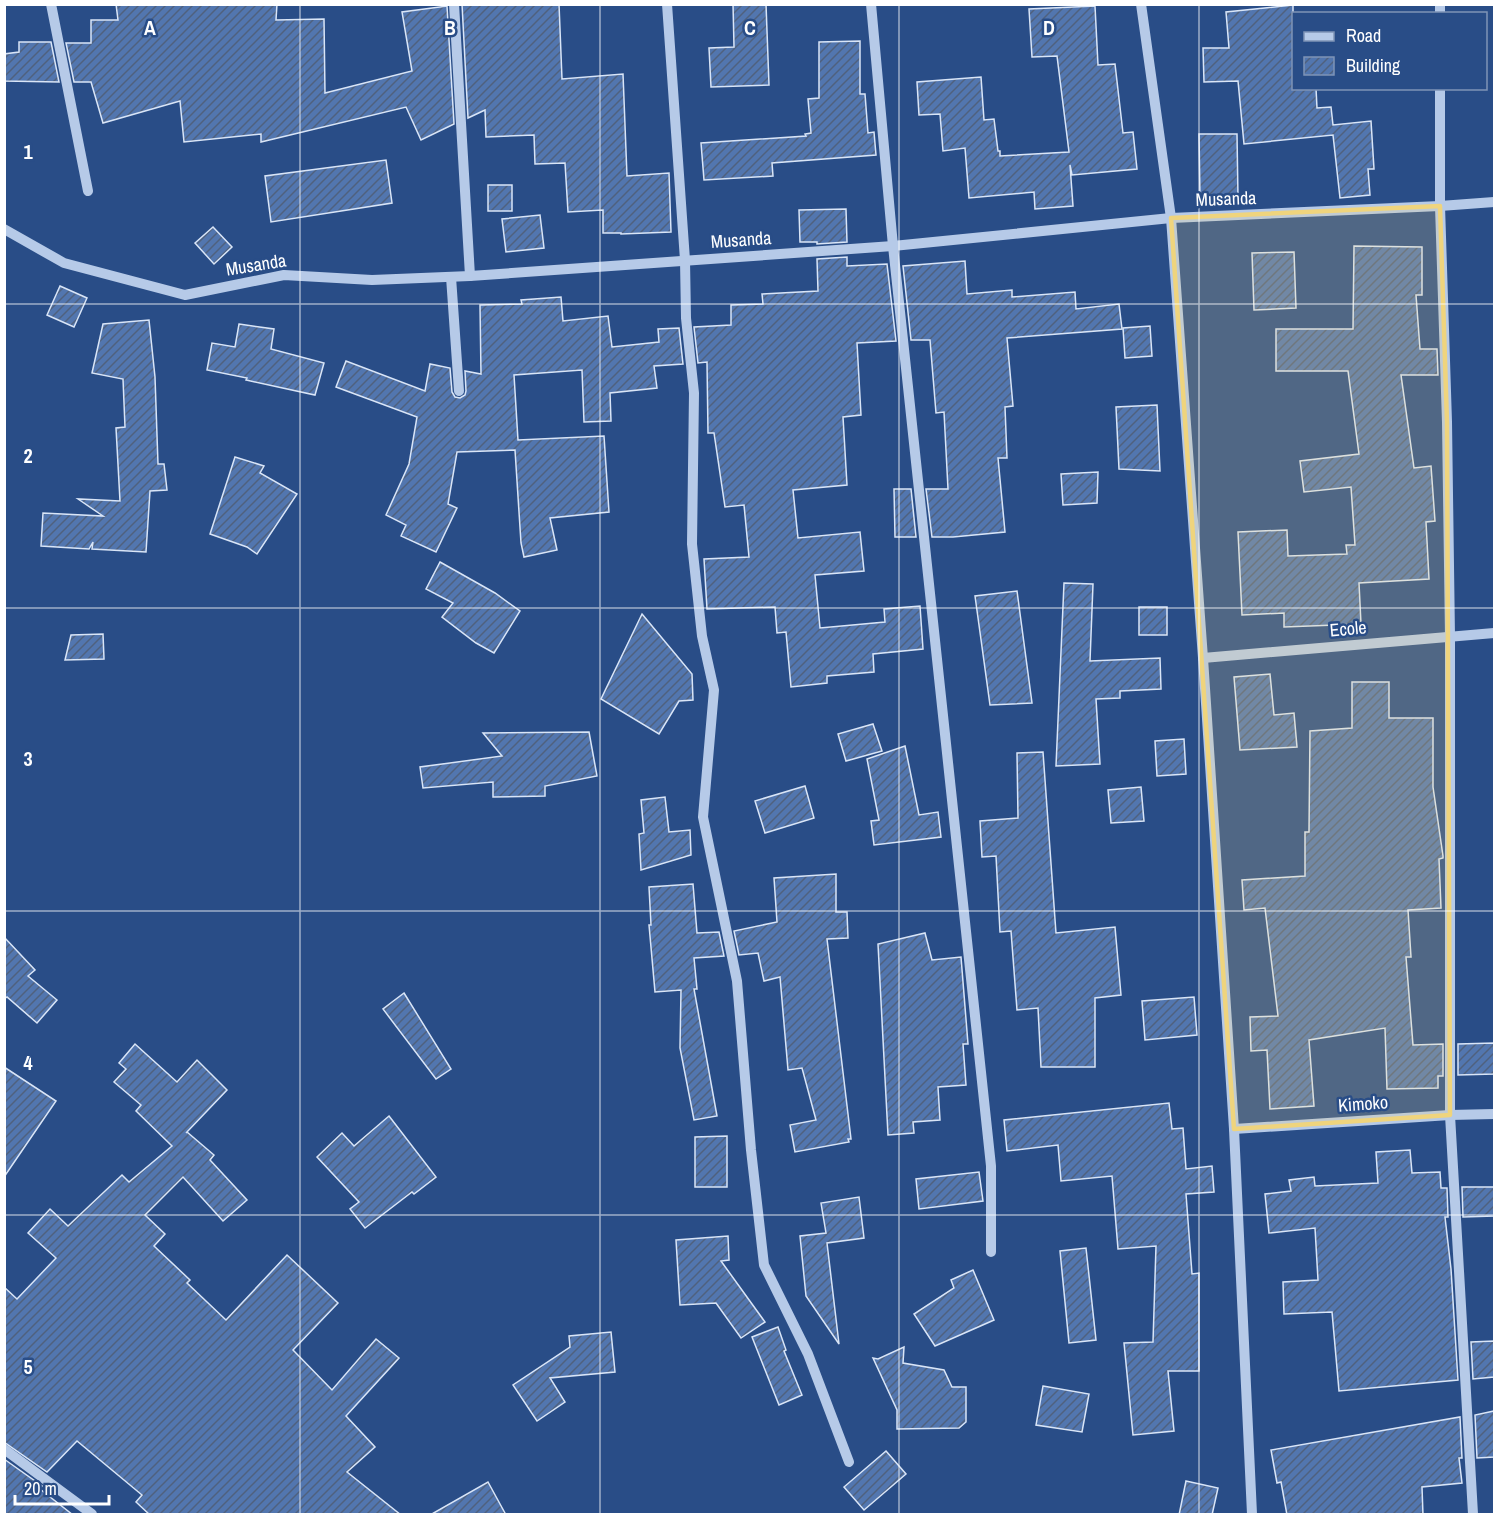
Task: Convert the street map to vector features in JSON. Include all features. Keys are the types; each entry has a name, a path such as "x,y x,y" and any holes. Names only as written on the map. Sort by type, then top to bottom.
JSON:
{"street":[{"path":"51,4 88,191"},
{"path":"454,4 470,276"},
{"path":"667,4 685,260 686,318 694,393 692,544 702,636 714,690 703,817 737,981 751,1150 764,1265 808,1354 849,1462"},
{"path":"871,4 893,246 991,1166 992,1252"},
{"path":"1142,4 1171,218 1234,1129 1252,1515"},
{"path":"1440,90 1440,206 1450,637 1450,1115 1473,1515"},
{"name":"Musanda","path":"4,229 64,264 185,295 284,275 372,280 470,276 893,246 1171,218 1494,202"},
{"path":"452,277 459,391"},
{"name":"Ecole","path":"1203,658 1494,633"},
{"name":"Kimoko","path":"1234,1129 1494,1114"},
{"path":"4,1449 92,1515"}],"highlighted area":[{"path":"1440,206 1447,422 1450,1115 1234,1129 1171,218"}],"building":[{"path":"116,4 277,4 276,20 324,19 325,93 412,71 402,12 447,6 454,124 421,140 406,107 261,142 261,134 184,142 180,101 103,123 91,82 74,82 66,43 91,43 91,20 118,20"},
{"path":"462,4 559,4 562,79 623,74 627,176 669,173 671,232 603,233 603,210 568,212 565,163 535,164 534,135 486,137 485,110 468,118"},
{"path":"733,4 766,4 769,85 711,87 709,48 734,47"},
{"path":"1293,5 1292,90 1316,90 1317,108 1331,107 1333,125 1371,121 1374,169 1368,169 1370,195 1340,198 1333,135 1244,144 1238,81 1204,82 1203,48 1229,48 1226,12"},
{"path":"1095,6 1098,65 1115,64 1123,133 1133,132 1137,169 1072,175 1070,165 1073,206 1035,209 1034,192 969,198 965,148 943,151 940,114 919,115 917,82 981,77 984,120 994,119 1000,156 1069,152 1057,56 1032,57 1029,9"},
{"path":"860,41 860,94 865,94 868,133 874,132 876,155 772,163 773,176 704,180 701,143 806,136 805,134 811,133 808,99 819,98 819,42"},
{"path":"19,42 51,42 59,82 4,81 4,54 19,52"},
{"path":"1199,134 1237,134 1238,198 1200,198"},
{"path":"386,160 392,203 271,222 265,176"},
{"path":"488,185 512,185 512,211 488,211"},
{"path":"846,209 847,242 817,244 817,242 800,242 799,210"},
{"path":"540,215 544,248 506,252 502,219"},
{"path":"213,227 232,247 214,264 195,243"},
{"path":"1354,246 1422,247 1422,295 1416,295 1420,349 1437,349 1438,375 1401,375 1414,468 1431,466 1435,521 1426,522 1429,579 1359,583 1361,624 1284,627 1284,613 1242,615 1238,532 1287,530 1288,556 1347,554 1346,545 1355,545 1351,487 1304,492 1300,461 1359,454 1348,371 1276,371 1276,329 1353,329"},
{"path":"1294,252 1296,308 1254,310 1252,253"},
{"path":"847,257 847,266 887,264 896,341 857,343 861,415 843,417 847,485 793,490 798,538 860,532 864,571 815,575 820,628 885,622 884,609 920,606 923,649 873,654 874,672 827,676 827,683 791,687 786,632 777,633 775,607 707,609 704,559 749,557 744,505 725,507 714,433 708,433 707,362 698,363 694,327 731,325 731,305 763,304 762,294 818,291 817,259"},
{"path":"965,261 967,294 1012,290 1012,297 1075,292 1076,309 1119,304 1122,329 1007,338 1013,406 1005,407 1007,458 998,458 1005,532 932,537 926,489 948,489 944,412 936,413 930,340 911,340 903,266"},
{"path":"60,286 87,298 74,327 47,315"},
{"path":"561,297 563,321 608,316 612,347 659,342 658,329 679,328 683,364 654,366 657,388 610,393 611,421 584,422 582,370 514,375 518,440 604,436 609,512 550,518 557,550 524,557 521,543 515,450 457,452 448,504 457,508 436,552 401,536 406,525 386,515 409,464 417,417 336,387 346,361 425,391 430,364 450,368 452,392 455,397 460,398 465,395 466,391 465,371 481,374 480,305 522,304 521,300"},
{"path":"149,320 155,377 158,464 164,464 167,490 150,491 146,552 92,549 93,542 89,549 41,546 43,513 103,516 78,499 120,501 116,428 125,427 123,379 92,373 103,324"},
{"path":"239,324 274,329 271,349 324,363 315,395 207,370 212,343 235,347"},
{"path":"1150,326 1152,356 1125,358 1123,328"},
{"path":"1157,405 1160,471 1119,469 1116,407"},
{"path":"235,457 264,466 260,473 297,494 257,554 247,547 210,534"},
{"path":"1098,472 1097,503 1063,505 1061,474"},
{"path":"894,489 911,489 916,537 895,537"},
{"path":"440,562 495,593 520,611 494,653 476,643 442,617 453,603 426,589"},
{"path":"1064,583 1093,584 1090,661 1160,658 1161,689 1120,691 1120,698 1096,699 1100,764 1056,766"},
{"path":"1017,591 1032,703 990,705 975,596"},
{"path":"1139,607 1167,607 1167,635 1139,635"},
{"path":"642,614 692,674 693,700 679,701 659,734 601,699"},
{"path":"103,634 104,659 65,660 71,635"},
{"path":"1270,674 1274,715 1294,713 1297,747 1240,750 1234,677"},
{"path":"1352,682 1389,682 1389,718 1433,718 1433,787 1443,856 1439,859 1441,908 1408,910 1411,957 1406,957 1413,1045 1443,1044 1443,1076 1438,1076 1438,1088 1387,1089 1385,1028 1309,1040 1314,1106 1270,1109 1267,1050 1251,1051 1250,1017 1278,1016 1265,908 1244,910 1242,880 1305,876 1305,832 1309,832 1310,731 1352,728"},
{"path":"873,724 882,751 846,761 838,734"},
{"path":"589,732 597,776 545,786 545,796 493,797 493,782 423,788 420,767 502,756 483,733"},
{"path":"1184,739 1186,774 1157,776 1155,741"},
{"path":"905,746 919,815 938,812 941,837 874,845 871,821 879,820 867,759"},
{"path":"1043,752 1056,933 1115,927 1121,995 1095,998 1095,1067 1041,1067 1038,1008 1017,1010 1011,931 1000,932 996,856 982,857 980,821 1018,818 1017,753"},
{"path":"805,786 814,818 765,833 755,801"},
{"path":"1141,787 1144,821 1111,823 1108,790"},
{"path":"665,797 669,832 690,830 691,855 641,870 639,834 644,833 641,800"},
{"path":"836,874 836,912 847,912 848,938 827,939 851,1139 848,1139 849,1142 795,1152 790,1125 816,1120 802,1068 788,1070 780,977 764,981 758,953 739,955 734,931 777,922 774,878"},
{"path":"693,884 697,933 719,932 724,956 694,958 697,989 694,989 717,1116 694,1120 680,1048 681,990 655,992 649,925 651,925 649,887"},
{"path":"925,933 932,960 961,957 968,1044 963,1044 966,1085 938,1087 940,1120 913,1122 914,1133 888,1135 878,944"},
{"path":"4,937 35,970 28,976 57,1000 37,1023 7,997 4,999"},
{"path":"404,993 451,1069 436,1079 383,1009"},
{"path":"1194,997 1197,1035 1145,1040 1142,1001"},
{"path":"1494,1043 1494,1074 1458,1075 1458,1044"},
{"path":"135,1044 177,1082 197,1060 227,1090 186,1133 214,1155 210,1160 247,1200 223,1221 183,1177 145,1215 165,1234 154,1246 190,1280 187,1283 226,1320 287,1255 338,1303 293,1350 332,1390 376,1339 399,1358 346,1416 375,1447 347,1472 401,1515 150,1515 136,1502 142,1495 77,1441 47,1472 4,1442 4,1287 17,1299 56,1258 28,1233 50,1209 68,1226 122,1175 129,1182 172,1146 136,1111 141,1105 114,1082 126,1069 119,1063"},
{"path":"4,1067 56,1101 4,1177"},
{"path":"1169,1103 1172,1129 1183,1128 1186,1169 1212,1166 1214,1192 1186,1194 1192,1274 1199,1273 1199,1371 1168,1371 1174,1431 1133,1435 1124,1343 1153,1342 1156,1246 1118,1249 1112,1176 1061,1181 1058,1145 1007,1151 1004,1120"},
{"path":"389,1116 436,1177 414,1194 412,1192 365,1228 350,1209 359,1202 317,1157 342,1133 354,1146"},
{"path":"727,1136 727,1187 695,1187 695,1137"},
{"path":"1410,1150 1412,1173 1440,1172 1441,1188 1447,1188 1448,1217 1445,1217 1451,1269 1458,1380 1339,1391 1332,1312 1284,1314 1283,1282 1318,1280 1315,1228 1269,1233 1265,1194 1291,1191 1289,1180 1314,1177 1315,1186 1378,1183 1376,1152"},
{"path":"979,1172 983,1201 919,1209 916,1179"},
{"path":"1462,1187 1494,1187 1494,1216 1463,1217"},
{"path":"859,1197 864,1238 827,1243 839,1344 806,1296 800,1236 826,1233 821,1203"},
{"path":"728,1236 729,1260 721,1261 765,1322 741,1338 716,1303 680,1305 676,1240"},
{"path":"1086,1248 1096,1340 1069,1343 1060,1251"},
{"path":"973,1270 994,1320 935,1346 914,1314 954,1288 951,1280"},
{"path":"778,1327 786,1350 784,1351 802,1395 779,1405 752,1337"},
{"path":"611,1332 615,1372 550,1378 565,1402 537,1421 513,1385 570,1347 569,1336"},
{"path":"1494,1341 1494,1377 1473,1379 1471,1342"},
{"path":"904,1347 903,1363 944,1370 952,1387 966,1387 966,1422 959,1428 897,1429 897,1410 873,1358 878,1359"},
{"path":"1043,1386 1089,1394 1082,1432 1036,1425"},
{"path":"1494,1411 1494,1457 1477,1458 1475,1415"},
{"path":"1460,1417 1462,1458 1459,1458 1462,1483 1422,1487 1423,1515 1287,1515 1281,1482 1277,1483 1271,1450"},
{"path":"886,1451 906,1474 864,1510 844,1487"},
{"path":"4,1459 42,1486 40,1489 73,1515 4,1515"},
{"path":"1186,1481 1218,1488 1212,1515 1179,1515"},
{"path":"488,1482 506,1515 430,1515"}]}
